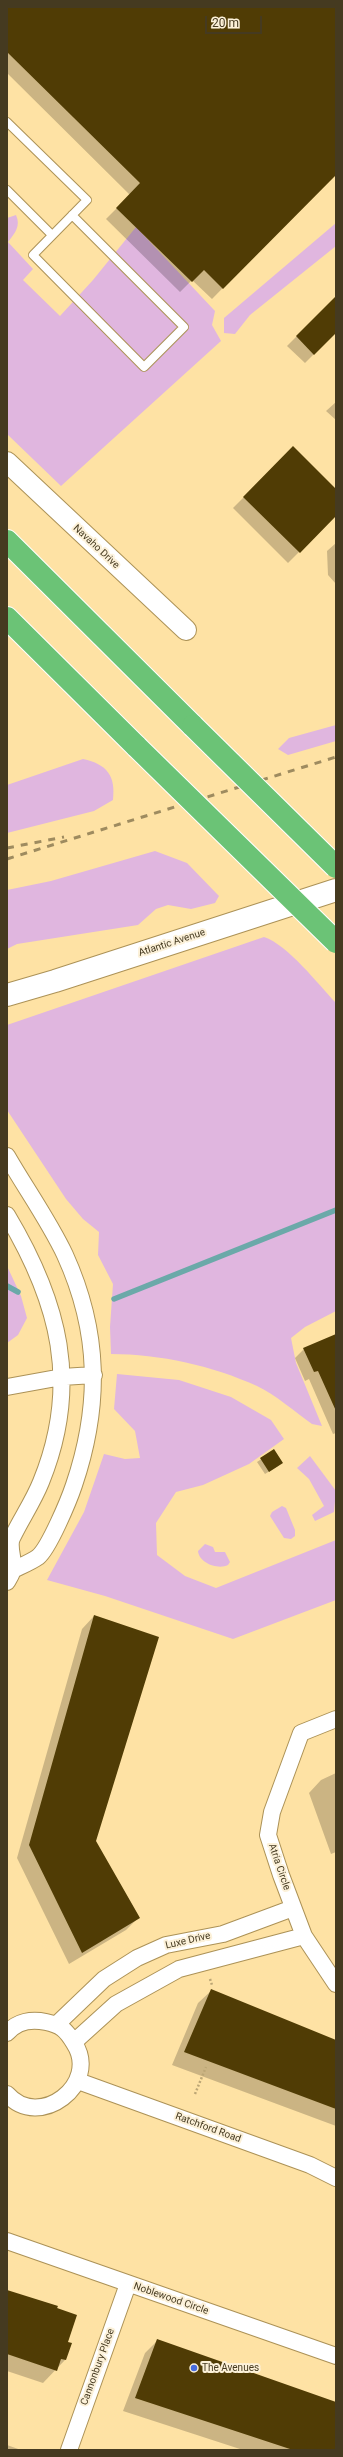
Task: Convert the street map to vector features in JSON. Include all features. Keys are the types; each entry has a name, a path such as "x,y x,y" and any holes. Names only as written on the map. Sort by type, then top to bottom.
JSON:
{"highway":[{"path":"7,541 336,867"},
{"path":"7,618 336,942"}],"main road":[{"name":"Atlantic Avenue","path":"7,995 55,982 336,890"}],"street":[{"name":"Navaho Drive","path":"7,462 186,630"},
{"path":"9,1162 64,1254 78,1286 86,1316 94,1375 94,1396 88,1431 81,1464 68,1502 38,1557 9,1572"},
{"path":"7,1215 21,1238 46,1290 58,1333 62,1377 59,1424 51,1454 34,1499 11,1540 9,1572"},
{"path":"7,1387 62,1377 94,1375"},
{"name":"Atria Circle","path":"336,1719 302,1733 272,1812 268,1835 304,1936 336,1984"},
{"name":"Luxe Drive","path":"57,2024 104,1979 137,1958 166,1945 223,1934 293,1908"},
{"path":"74,2042 116,2004 179,1969 304,1936"},
{"path":"7,2094 12,2099 26,2106 37,2108 52,2105 70,2094 78,2081 81,2065 79,2050 67,2031 57,2024 37,2020 22,2022 8,2029"},
{"name":"Ratchford Road","path":"78,2081 310,2166 336,2178"},
{"name":"Noblewood Circle","path":"7,2241 336,2356"},
{"name":"Cannonbury Place","path":"69,2450 128,2284"}],"lane":[{"path":"7,122 87,200 72,214 33,255 144,367 184,327 72,214"},
{"path":"7,190 52,235"}],"path":[{"path":"195,2094 206,2067"}],"shaded area":[{"path":"16,215 18,226 8,242 33,269 23,280 60,316 93,280 136,227 215,311 212,325 221,341 61,486 7,434 7,218"},
{"path":"336,223 336,246 250,315 235,334 224,333 224,318"},
{"path":"336,725 336,741 288,755 278,749 289,738"},
{"path":"83,759 98,764 108,772 113,784 113,800 94,811 7,833 7,785"},
{"path":"155,851 187,863 219,896 215,903 191,909 168,905 156,909 138,925 17,944 7,949 7,890 51,881"},
{"path":"264,937 273,941 293,956 336,1003 336,1311 305,1327 291,1338 296,1363 322,1426 312,1424 278,1399 257,1386 223,1373 186,1362 148,1356 111,1354 110,1327 113,1284 98,1255 99,1232 83,1219 66,1199 7,1110 7,1025"},
{"path":"7,1266 21,1296 27,1318 18,1335 7,1343"},
{"path":"117,1374 179,1380 231,1397 271,1420 284,1439 249,1464 203,1485 176,1492 156,1523 157,1555 185,1576 216,1588 336,1540 336,1600 233,1639 105,1596 47,1580 84,1512 104,1454 125,1459 140,1458 135,1431 114,1409"},
{"path":"310,1456 336,1491 334,1512 315,1521 312,1515 324,1506 309,1479 297,1468"},
{"path":"282,1506 286,1508 295,1530 295,1536 291,1539 284,1538 270,1516 272,1512"},
{"path":"205,1544 213,1547 215,1552 225,1552 230,1562 228,1565 219,1567 205,1562 199,1555 198,1551"}],"building":[{"path":"7,7 336,7 336,175 223,289 204,270 192,282 116,208 140,183 7,52"},
{"path":"336,296 336,333 314,355 296,336"},
{"path":"293,446 336,489 336,516 300,553 243,497"},
{"path":"336,1334 336,1411 318,1371 314,1372 303,1348"},
{"path":"274,1449 283,1463 269,1472 260,1458"},
{"path":"94,1615 159,1637 96,1841 140,1918 82,1953 29,1845"},
{"path":"211,1989 336,2040 336,2109 184,2052"},
{"path":"7,2290 58,2306 57,2308 77,2315 68,2342 72,2343 66,2360 61,2359 57,2371 7,2354"},
{"name":"The Avenues","path":"157,2339 336,2402 336,2450 293,2450 135,2398"}],"waterway":[{"path":"114,1299 336,1210"},
{"path":"7,1286 18,1292"}],"railway":[{"path":"7,859 336,757"},
{"path":"7,848 64,837"}],"place":[{"name":"The Avenues","path":"194,2368"}]}
